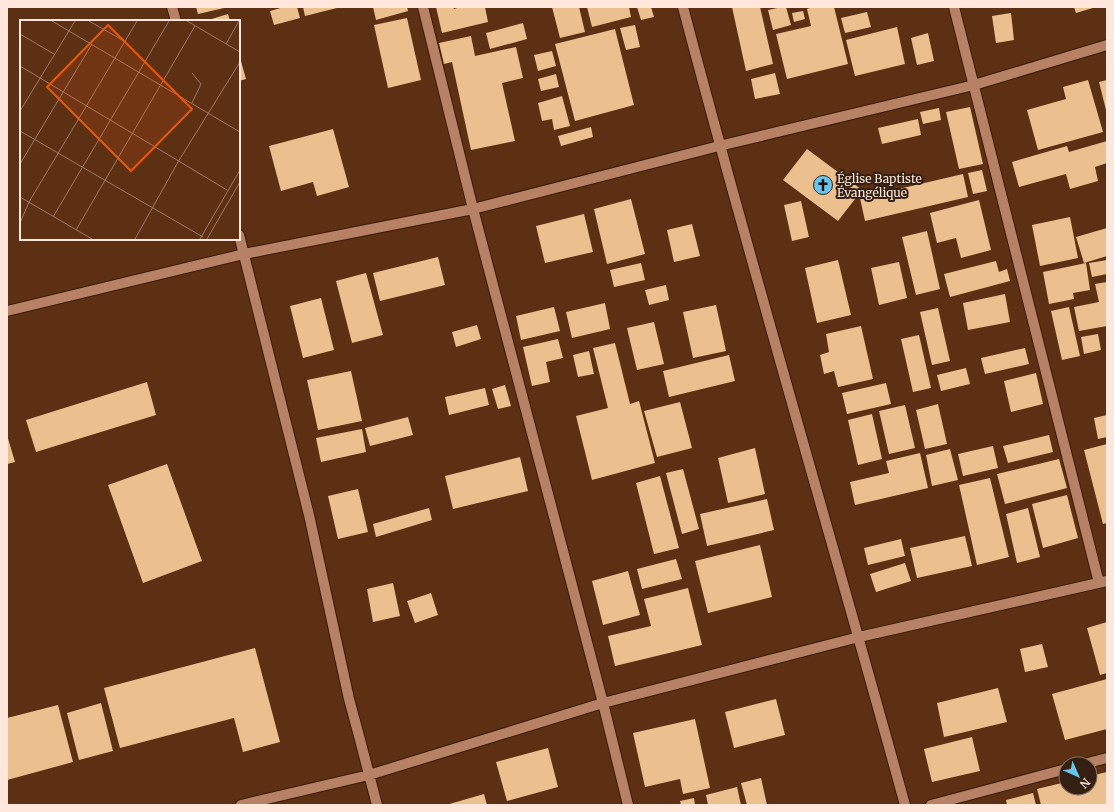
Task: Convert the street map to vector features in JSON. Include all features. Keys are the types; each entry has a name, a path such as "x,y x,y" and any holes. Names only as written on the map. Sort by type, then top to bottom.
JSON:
{"street":[{"path":"172,7 176,20"},
{"path":"422,7 473,209 603,703 628,805"},
{"path":"683,7 719,146 859,637 905,805"},
{"path":"242,805 369,775 603,703 859,637 1103,582 954,7"},
{"path":"7,311 244,254 473,209 719,146 974,85 1107,45"},
{"path":"240,239 309,516 349,700 377,805"},
{"path":"931,805 1058,771"}],"building":[{"path":"196,7 224,7 224,8 198,14"},
{"path":"284,7 297,7 300,18 274,25 270,11"},
{"path":"303,7 337,7 337,8 305,16"},
{"path":"373,7 407,7 408,11 376,20"},
{"path":"436,7 453,7 454,9 461,7 485,7 488,22 442,33"},
{"path":"552,7 579,7 585,32 560,38"},
{"path":"587,7 629,7 631,17 592,27"},
{"path":"637,7 651,7 654,17 641,20"},
{"path":"732,7 760,7 773,64 746,71"},
{"path":"786,7 791,25 773,30 768,10"},
{"path":"813,7 834,7 848,64 787,79 776,34 811,26 807,9"},
{"path":"1074,7 1096,7 1076,13"},
{"path":"803,11 805,19 794,22 792,13"},
{"path":"867,12 871,27 845,33 841,18"},
{"path":"1011,13 1014,40 996,43 992,16"},
{"path":"228,14 230,20 208,20"},
{"path":"407,18 421,80 388,88 374,25"},
{"path":"523,23 527,39 490,49 486,33"},
{"path":"635,25 640,47 626,50 620,28"},
{"path":"897,27 905,64 855,76 846,40"},
{"path":"615,29 634,105 575,121 555,44"},
{"path":"928,33 934,61 917,65 911,38"},
{"path":"471,36 475,56 516,47 523,78 502,83 515,141 471,150 452,62 444,64 439,43"},
{"path":"552,51 556,66 538,71 534,55"},
{"path":"240,58 246,79 240,81"},
{"path":"775,73 780,94 755,99 751,79"},
{"path":"556,74 559,87 541,91 538,79"},
{"path":"1088,80 1103,132 1038,150 1027,110 1066,99 1063,87"},
{"path":"1107,80 1107,110 1106,110 1099,82"},
{"path":"562,96 570,126 554,130 552,119 542,121 538,103"},
{"path":"970,107 983,164 959,169 946,112"},
{"path":"939,108 941,120 923,124 920,112"},
{"path":"918,119 921,135 882,144 878,128"},
{"path":"591,127 593,137 561,146 558,136"},
{"path":"333,129 349,187 317,196 313,182 281,191 269,146"},
{"path":"1107,141 1107,163 1095,167 1098,181 1070,189 1066,174 1019,187 1012,162 1067,146 1069,152"},
{"name":"Église Baptiste Évangélique","path":"807,149 862,190 838,221 783,180"},
{"path":"982,170 987,191 973,194 968,173"},
{"path":"963,174 968,197 865,221 860,198"},
{"path":"631,199 645,254 607,264 594,209"},
{"path":"979,200 991,250 961,258 956,238 937,243 930,213"},
{"path":"801,201 809,237 792,241 784,205"},
{"path":"584,214 593,252 545,263 536,226"},
{"path":"1070,217 1078,258 1040,266 1032,225"},
{"path":"692,224 700,256 674,262 667,230"},
{"path":"1107,228 1107,256 1084,263 1076,237"},
{"path":"927,231 940,289 916,295 902,237"},
{"path":"438,257 445,285 380,301 373,273"},
{"path":"838,260 851,315 817,323 805,268"},
{"path":"1107,260 1107,274 1092,277 1089,263"},
{"path":"996,261 999,272 1007,269 1010,281 950,297 944,274"},
{"path":"899,262 907,298 879,305 871,268"},
{"path":"641,263 645,280 614,287 610,270"},
{"path":"1086,263 1090,290 1073,293 1074,299 1049,304 1043,272"},
{"path":"366,273 383,335 352,343 336,281"},
{"path":"1107,282 1107,326 1079,331 1074,307 1099,302 1095,284"},
{"path":"666,285 669,300 649,305 645,290"},
{"path":"1005,294 1010,322 968,330 963,303"},
{"path":"321,298 334,350 303,358 290,306"},
{"path":"605,303 610,329 572,338 566,312"},
{"path":"716,305 726,351 693,358 683,312"},
{"path":"554,307 560,331 521,340 516,316"},
{"path":"1069,307 1080,356 1062,360 1051,311"},
{"path":"938,308 950,361 932,365 920,312"},
{"path":"654,322 664,364 637,370 627,328"},
{"path":"477,325 481,339 456,347 452,332"},
{"path":"861,326 873,379 838,387 834,371 824,374 820,355 829,352 826,334"},
{"path":"1098,334 1101,350 1084,354 1081,337"},
{"path":"919,335 931,388 913,392 901,339"},
{"path":"558,339 563,358 546,362 550,382 532,386 523,347"},
{"path":"615,343 630,404 639,401 655,463 592,480 576,416 608,408 593,348"},
{"path":"1025,348 1029,364 985,374 981,358"},
{"path":"589,351 594,374 578,377 573,355"},
{"path":"729,355 735,381 669,397 663,371"},
{"path":"966,368 970,384 941,391 937,375"},
{"path":"351,371 362,421 318,430 307,380"},
{"path":"1036,373 1043,404 1011,412 1004,381"},
{"path":"147,382 156,415 36,452 26,420"},
{"path":"886,383 891,404 847,414 842,393"},
{"path":"505,385 511,406 498,409 492,389"},
{"path":"485,388 489,405 449,415 445,397"},
{"path":"680,402 692,448 657,457 644,411"},
{"path":"938,404 947,444 925,449 916,410"},
{"path":"905,405 915,448 889,454 879,411"},
{"path":"872,414 882,459 858,465 848,420"},
{"path":"1107,415 1107,437 1098,439 1094,418"},
{"path":"408,417 413,435 370,446 365,428"},
{"path":"362,429 366,452 321,462 316,438"},
{"path":"7,435 15,462 7,464"},
{"path":"1049,435 1053,452 1008,463 1003,446"},
{"path":"1107,444 1107,523 1103,524 1084,450"},
{"path":"993,446 998,468 963,476 958,454"},
{"path":"755,448 765,494 728,503 718,458"},
{"path":"950,449 958,480 932,486 926,455"},
{"path":"920,453 928,488 855,505 850,482 889,473 886,461"},
{"path":"520,457 528,491 453,509 445,476"},
{"path":"1059,459 1067,488 1005,504 997,474"},
{"path":"167,464 202,561 143,583 108,485"},
{"path":"683,469 699,529 682,534 666,473"},
{"path":"660,476 679,548 654,554 636,483"},
{"path":"990,478 1009,557 977,565 959,485"},
{"path":"358,489 368,532 338,539 328,496"},
{"path":"1067,495 1078,538 1043,548 1032,504"},
{"path":"767,499 774,530 707,546 700,514"},
{"path":"429,508 432,520 376,537 373,524"},
{"path":"1028,508 1040,557 1017,563 1006,514"},
{"path":"965,536 972,566 917,578 910,548"},
{"path":"901,539 905,556 868,565 864,548"},
{"path":"760,545 772,597 708,613 695,561"},
{"path":"676,559 682,579 642,589 637,569"},
{"path":"905,563 911,581 876,592 870,574"},
{"path":"628,571 640,615 603,625 592,581"},
{"path":"393,583 400,616 373,622 367,589"},
{"path":"688,588 702,645 615,666 608,636 651,626 644,599"},
{"path":"431,593 438,615 415,623 407,601"},
{"path":"1107,622 1107,673 1100,675 1087,628"},
{"path":"1042,644 1048,667 1025,672 1020,649"},
{"path":"255,648 280,742 243,752 234,718 120,748 104,688"},
{"path":"1107,679 1107,729 1065,740 1052,694"},
{"path":"998,688 1007,722 944,737 937,703"},
{"path":"776,699 785,735 734,748 725,712"},
{"path":"101,703 113,751 79,760 67,713"},
{"path":"58,705 73,762 7,780 7,718"},
{"path":"695,719 710,788 683,794 680,779 645,787 633,733"},
{"path":"972,737 980,771 932,782 924,749"},
{"path":"548,748 558,787 507,801 496,762"},
{"path":"1107,772 1107,805 1041,805 1037,789 1058,784 1058,796 1098,796 1098,774"},
{"path":"761,778 767,805 747,805 741,783"},
{"path":"737,787 741,805 708,805 706,795"},
{"path":"1033,793 1036,805 1007,805 1006,800"},
{"path":"484,794 487,805 446,805"},
{"path":"694,798 695,805 681,805 680,801"}],"place":[{"name":"Église Baptiste Évangélique","path":"823,185"}]}
